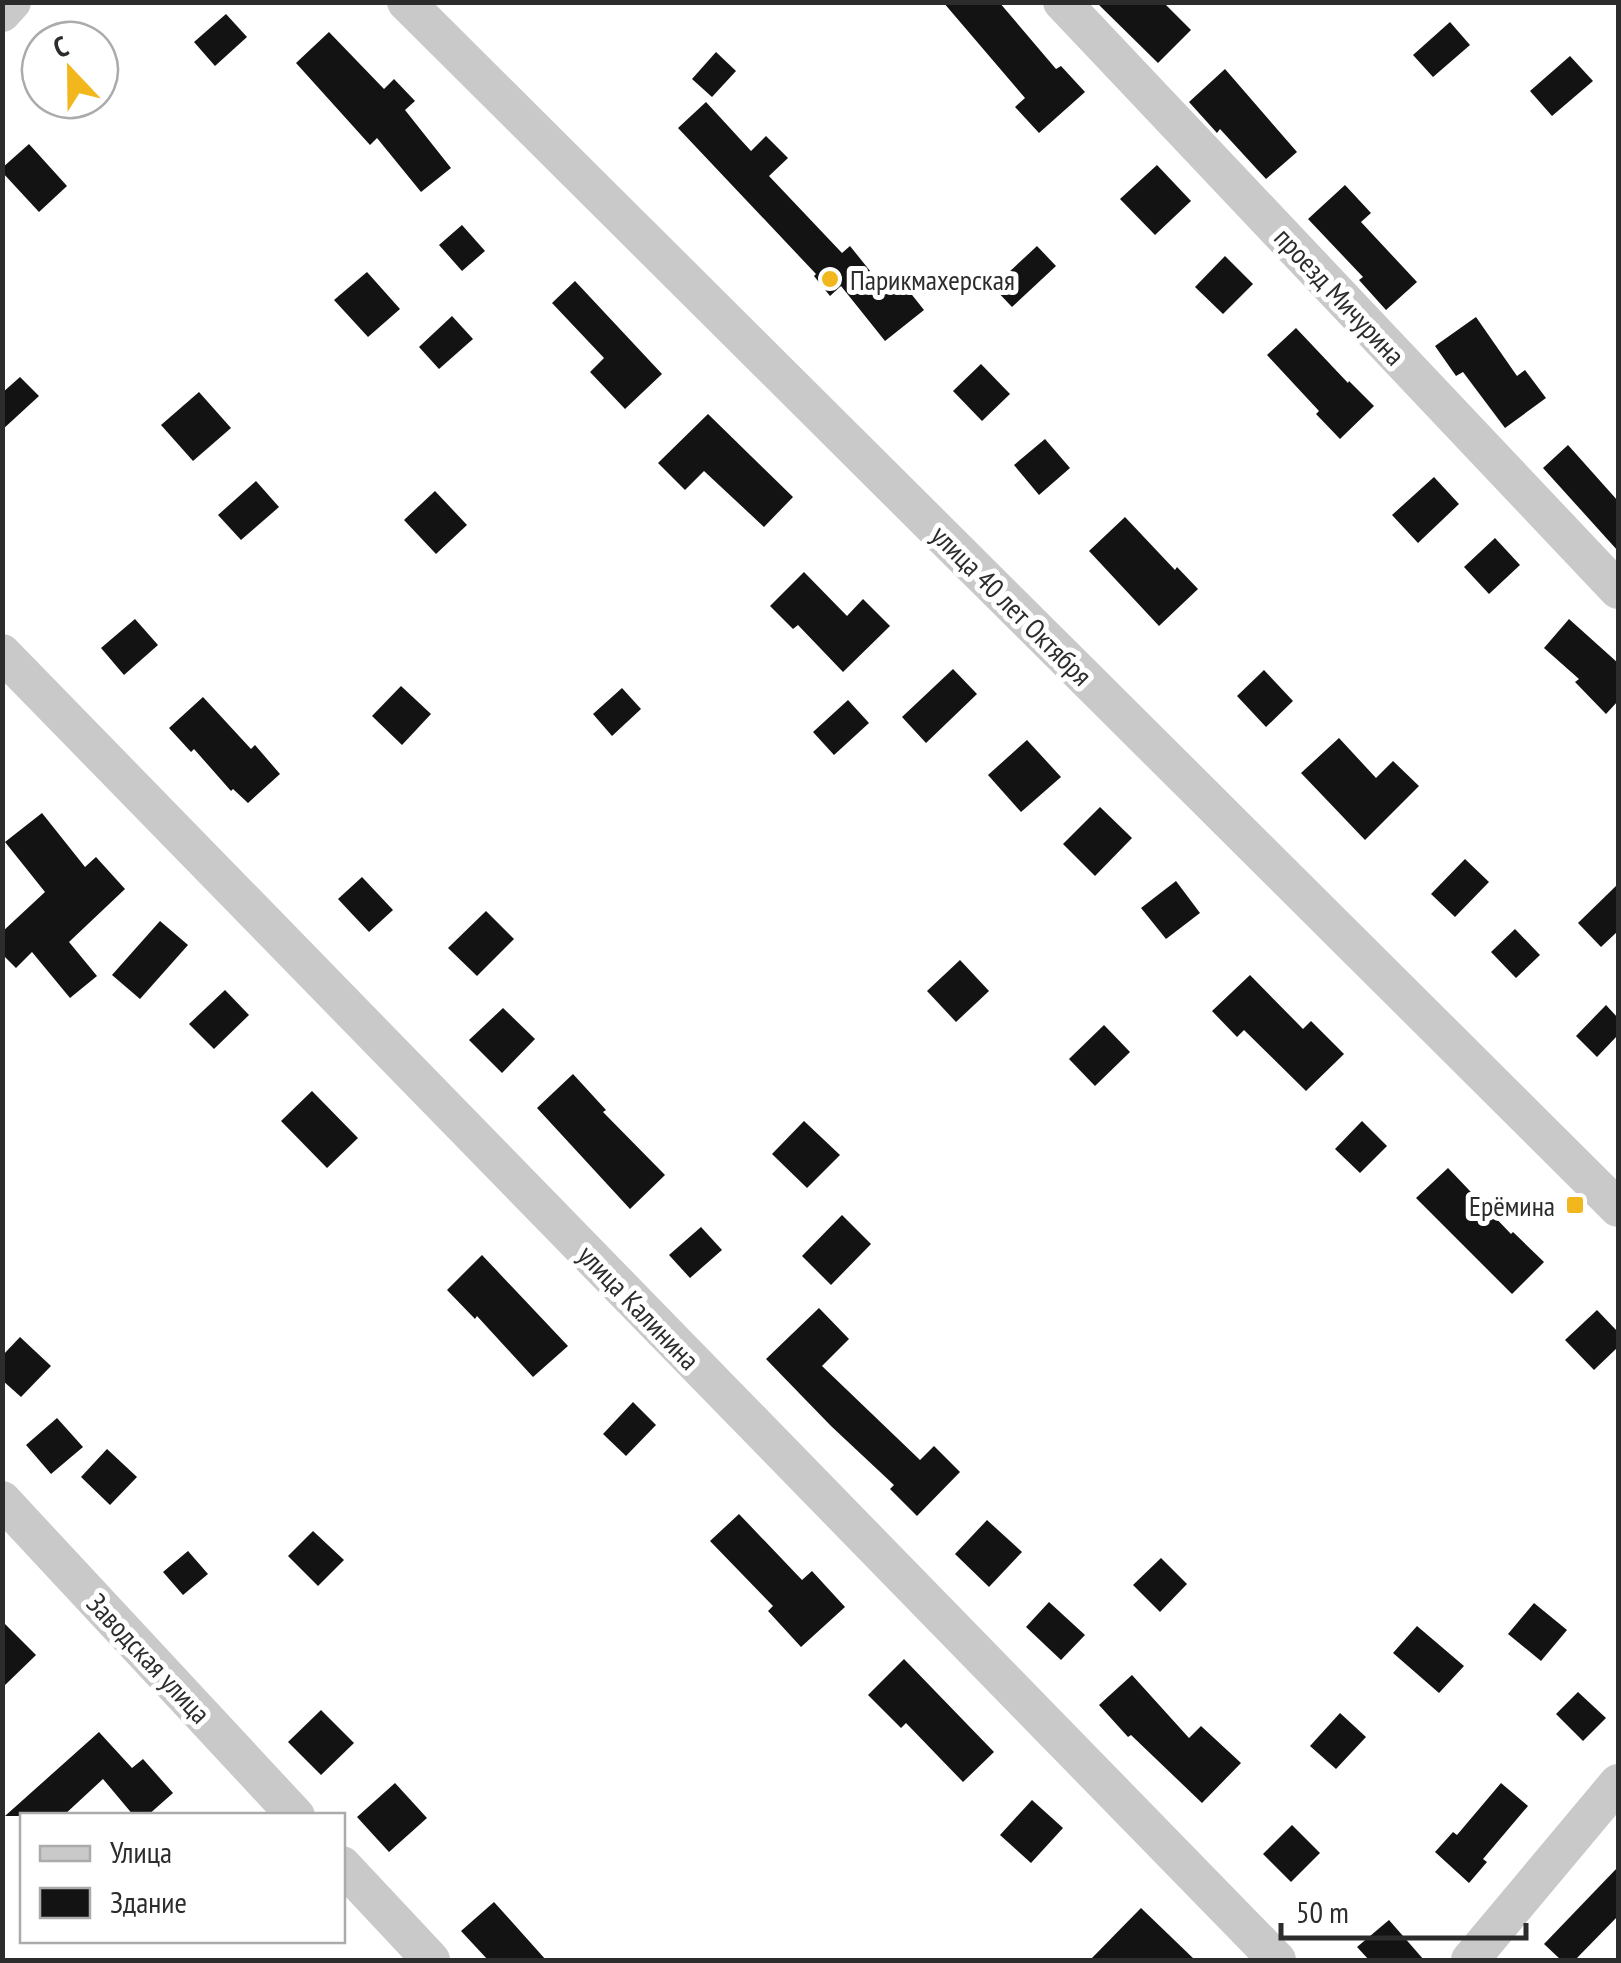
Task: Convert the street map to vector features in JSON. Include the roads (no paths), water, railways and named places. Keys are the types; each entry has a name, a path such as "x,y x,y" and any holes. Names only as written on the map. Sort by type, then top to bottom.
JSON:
{"street":[{"path":"2,13 12,2"},
{"name":"улица 40 лет Октября","path":"406,2 1618,1208"},
{"name":"проезд Мичурина","path":"1062,2 1618,590"},
{"name":"улица Калинина","path":"2,652 1277,1960"},
{"name":"Заводская улица","path":"2,1500 293,1813"},
{"path":"1470,1960 1618,1782"},
{"path":"345,1868 431,1960"}],"place":[{"name":"Парикмахерская","path":"830,279"},
{"name":"Ерёмина","path":"1575,1205"}]}
